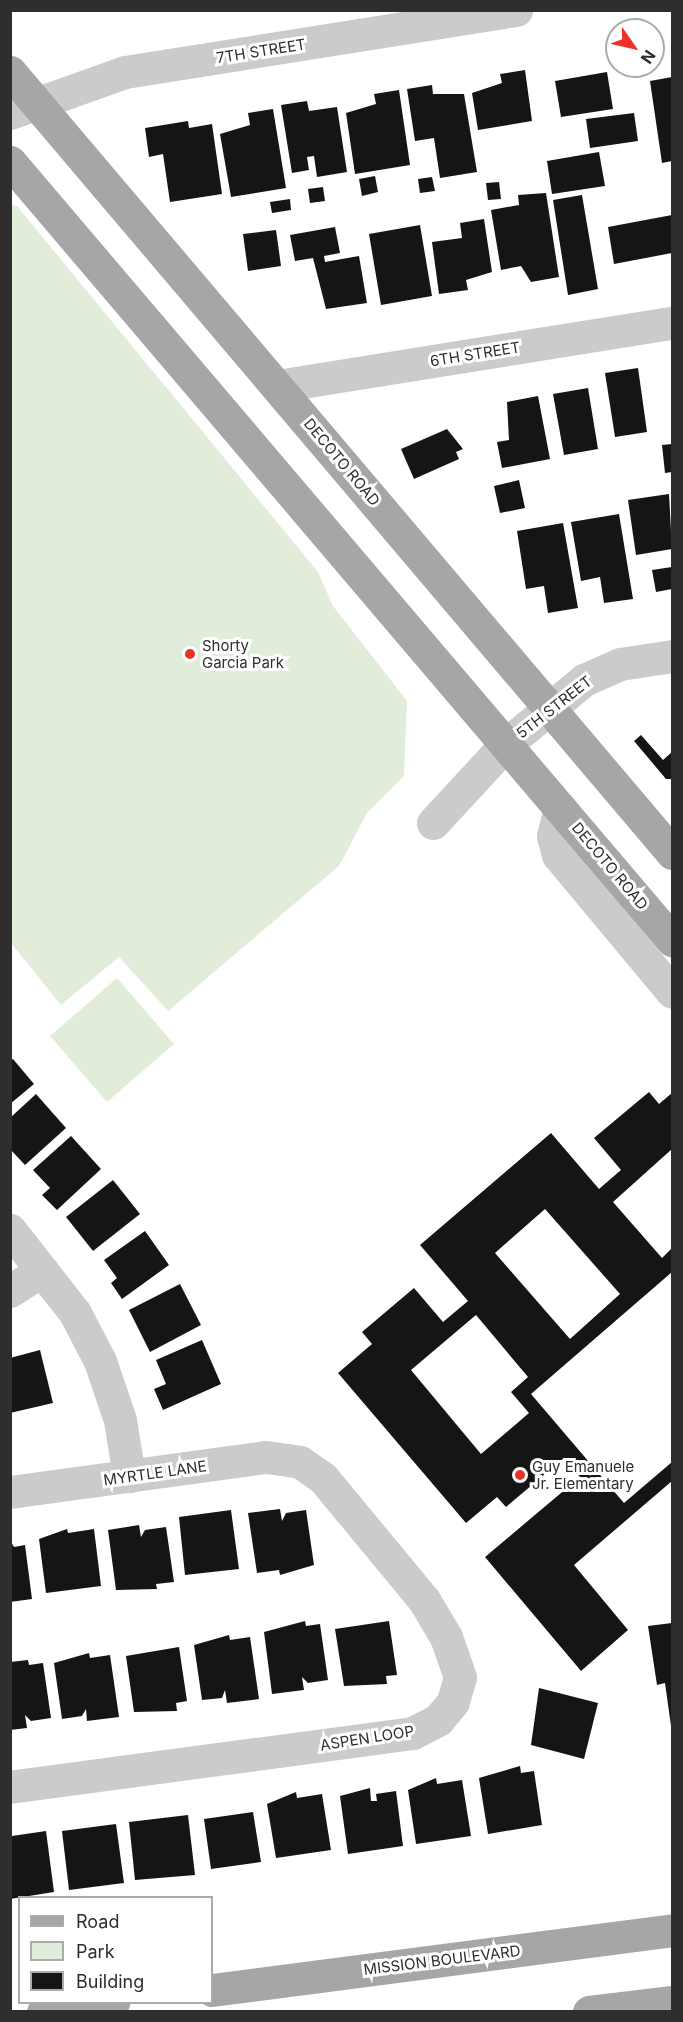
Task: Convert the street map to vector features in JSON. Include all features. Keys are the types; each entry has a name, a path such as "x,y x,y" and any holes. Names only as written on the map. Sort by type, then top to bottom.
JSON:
{"main road":[{"name":"DECOTO ROAD","path":"10,72 23,106 277,386 672,853"},
{"name":"DECOTO ROAD","path":"10,162 672,940"},
{"name":"MISSION BOULEVARD","path":"213,1990 672,1930"},
{"path":"589,2012 672,2002"},
{"path":"43,2012 99,2004"}],"street":[{"name":"7TH STREET","path":"23,106 125,72 516,10"},
{"name":"6TH STREET","path":"277,386 672,323"},
{"name":"5TH STREET","path":"433,823 506,744 584,680 620,664 672,656"},
{"path":"560,808 553,836 558,855 672,992"},
{"path":"10,1230 75,1313 100,1361 120,1420 129,1476"},
{"path":"10,1291 42,1270"},
{"name":"MYRTLE LANE","path":"10,1492 266,1457 300,1462"},
{"name":"ASPEN LOOP","path":"10,1787 413,1733 438,1720 453,1702 460,1677 446,1637 424,1600 323,1478 300,1462"}],"green space":[{"name":"Shorty Garcia Park","path":"10,205 17,206 318,572 333,606 407,701 404,776 367,813 339,866 168,1011 119,957 61,1005 11,943"},
{"path":"117,978 174,1044 107,1102 50,1036"}],"building":[{"path":"525,70 532,121 478,130 472,93 502,83 500,74"},
{"path":"605,72 613,109 561,117 555,81"},
{"path":"672,77 672,161 662,163 650,81"},
{"path":"432,85 433,94 464,94 477,172 440,178 434,138 415,141 407,89"},
{"path":"399,90 410,165 355,174 346,113 376,104 374,94"},
{"path":"307,101 309,111 337,107 347,172 317,177 314,156 307,157 309,170 292,173 281,105"},
{"path":"273,109 286,188 231,197 220,134 250,125 248,113"},
{"path":"634,113 638,141 590,148 586,119"},
{"path":"188,121 189,128 212,124 222,194 170,202 163,154 149,157 145,128"},
{"path":"599,152 605,186 552,194 547,161"},
{"path":"375,176 378,192 362,196 359,179"},
{"path":"432,177 435,191 420,193 418,179"},
{"path":"499,182 501,199 488,200 486,183"},
{"path":"323,187 325,201 310,203 308,189"},
{"path":"546,193 559,277 531,282 521,266 501,270 491,210 519,205 518,195"},
{"path":"582,195 598,289 568,295 553,200"},
{"path":"290,199 291,210 272,213 270,202"},
{"path":"672,215 672,253 614,264 608,227"},
{"path":"484,219 492,272 466,280 468,290 439,294 432,242 462,238 460,223"},
{"path":"420,225 432,296 381,305 369,234"},
{"path":"335,227 340,253 324,256 325,262 359,256 367,303 326,309 313,258 295,261 290,235"},
{"path":"276,230 281,266 248,271 243,234"},
{"path":"638,368 647,432 615,437 605,373"},
{"path":"588,388 598,449 564,455 553,394"},
{"path":"538,396 550,459 502,468 497,442 509,440 507,402"},
{"path":"447,429 463,449 456,452 459,459 414,479 401,449"},
{"path":"672,444 672,472 665,473 662,445"},
{"path":"519,480 525,508 500,513 494,486"},
{"path":"669,494 672,549 636,555 628,500"},
{"path":"619,514 633,599 604,603 600,577 581,581 571,522"},
{"path":"563,523 578,608 548,613 544,586 526,589 517,531"},
{"path":"672,567 672,589 656,592 652,570"},
{"path":"641,735 663,760 672,752 672,779 666,779 634,741"},
{"path":"13,1059 34,1084 10,1104 10,1061"},
{"path":"649,1092 659,1104 672,1093 672,1149 613,1202 662,1258 672,1248 672,1272 531,1394 624,1503 672,1462 672,1481 574,1565 628,1630 581,1671 485,1557 580,1477 564,1458 506,1507 497,1497 466,1523 338,1373 372,1344 362,1332 414,1288 443,1322 468,1301 420,1245 551,1133 599,1189 621,1170 594,1138","holes":["545,1209 620,1294 570,1339 495,1253","476,1315 528,1377 511,1392 529,1413 481,1454 411,1370"]},
{"path":"36,1094 66,1128 25,1165 10,1149 10,1118"},
{"path":"71,1136 101,1169 57,1210 42,1195 50,1188 33,1170"},
{"path":"113,1180 140,1214 93,1251 66,1217"},
{"path":"145,1231 169,1265 122,1299 111,1283 117,1278 104,1260"},
{"path":"180,1284 201,1325 150,1352 129,1310"},
{"path":"202,1340 221,1384 163,1410 154,1389 166,1384 156,1360"},
{"path":"40,1350 53,1403 10,1413 10,1358"},
{"path":"280,1509 282,1521 286,1513 306,1510 314,1565 280,1575 279,1570 257,1573 248,1513"},
{"path":"231,1510 239,1569 185,1575 179,1517"},
{"path":"139,1525 141,1537 145,1530 166,1527 174,1582 156,1584 157,1589 116,1590 108,1530"},
{"path":"67,1529 68,1533 94,1529 101,1586 46,1593 39,1539"},
{"path":"10,1540 14,1547 25,1545 32,1599 10,1602"},
{"path":"305,1621 306,1626 320,1624 328,1680 308,1683 302,1677 304,1690 272,1694 264,1632"},
{"path":"389,1621 397,1675 386,1676 387,1684 344,1686 335,1629"},
{"path":"672,1623 671,1726 665,1683 657,1685 648,1626"},
{"path":"229,1635 230,1640 250,1637 259,1699 227,1703 225,1690 222,1698 202,1700 194,1645"},
{"path":"179,1647 187,1701 176,1703 177,1711 134,1712 126,1656"},
{"path":"89,1653 90,1658 110,1655 119,1717 87,1721 86,1709 82,1716 62,1719 54,1663"},
{"path":"28,1660 29,1665 43,1663 51,1718 31,1721 25,1715 27,1728 10,1730 10,1662"},
{"path":"539,1688 598,1703 584,1759 531,1745"},
{"path":"520,1766 521,1773 534,1771 542,1825 488,1834 479,1778"},
{"path":"436,1778 437,1784 462,1780 471,1836 416,1844 408,1790"},
{"path":"370,1788 371,1801 377,1801 376,1794 396,1791 403,1846 348,1854 340,1796"},
{"path":"296,1792 297,1798 322,1794 331,1850 276,1858 267,1804"},
{"path":"253,1812 261,1862 211,1869 204,1819"},
{"path":"188,1815 195,1875 135,1880 129,1822"},
{"path":"116,1824 124,1883 69,1890 62,1831"},
{"path":"46,1831 54,1892 10,1899 12,1836"}],"place":[{"name":"Shorty Garcia Park","path":"190,654"},
{"name":"Guy Emanuele Jr. Elementary","path":"520,1475"}]}
